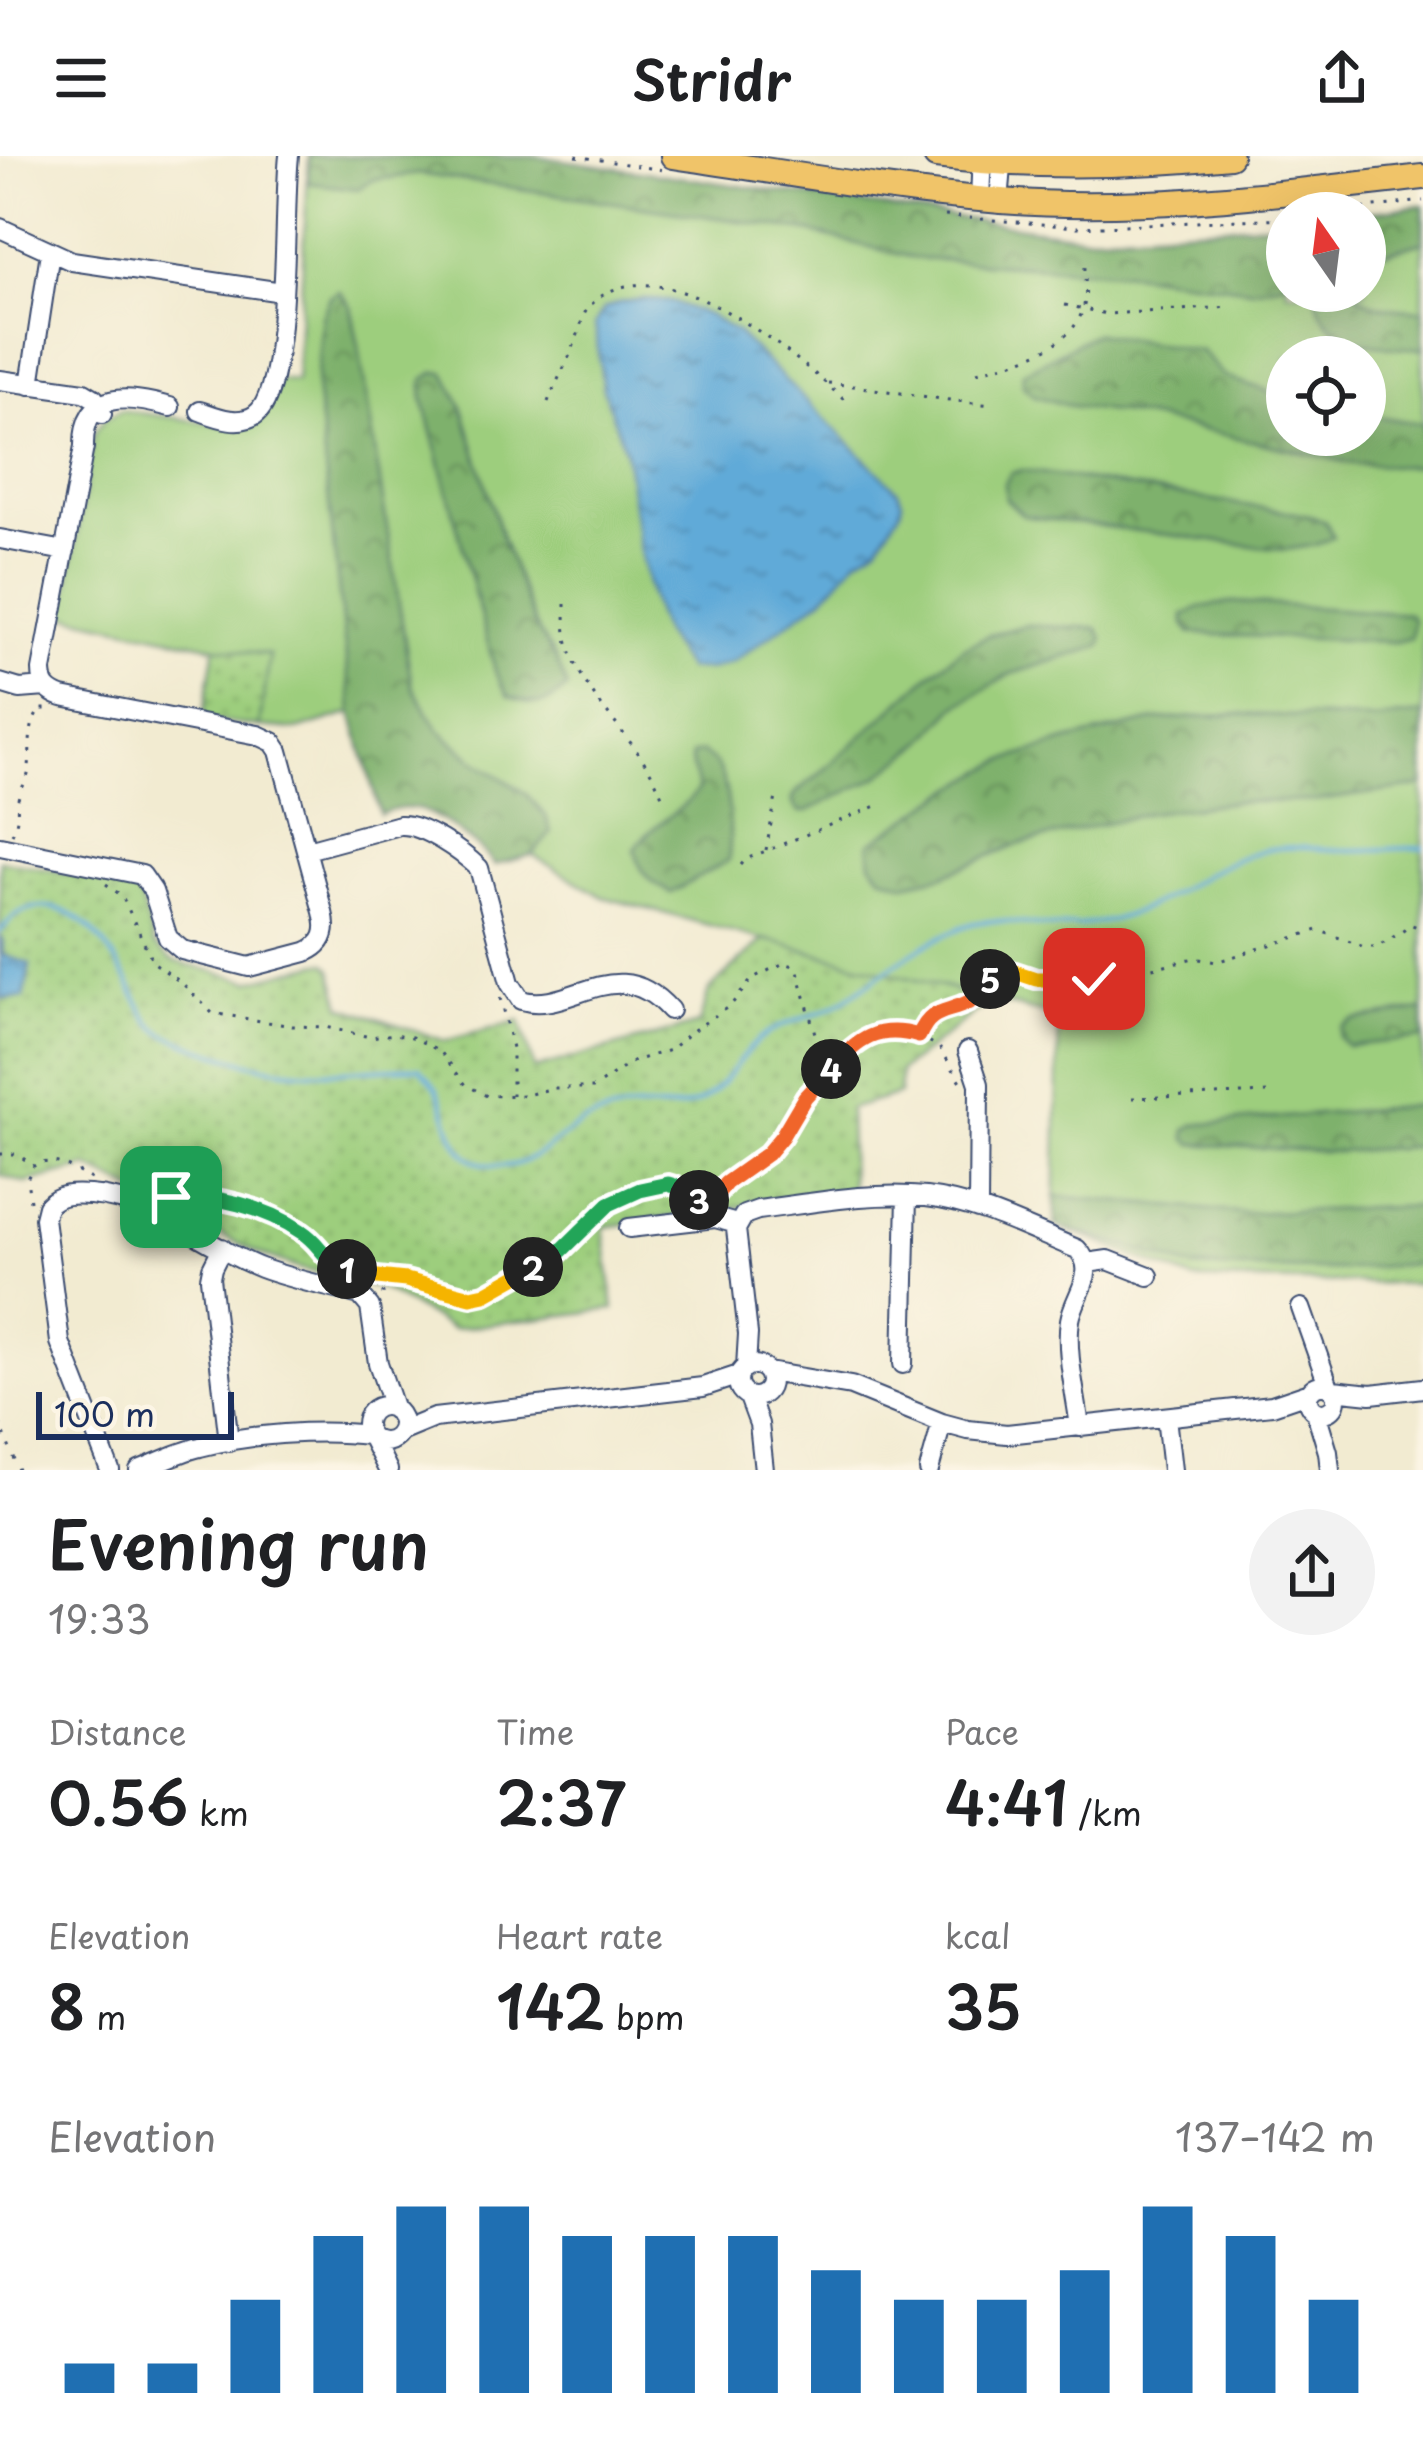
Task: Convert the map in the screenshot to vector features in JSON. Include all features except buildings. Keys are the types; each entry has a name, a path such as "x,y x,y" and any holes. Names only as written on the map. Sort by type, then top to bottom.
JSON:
{"main road":[{"path":"673,156 900,190 1088,204 1226,199 1423,177"},
{"path":"936,156 1177,162 1230,156"}],"street":[{"path":"0,380 75,392 98,410 119,406 245,411 272,377 280,344 289,156"},
{"path":"990,199 992,159"},
{"path":"0,228 72,261 282,292"},
{"path":"30,385 50,252"},
{"path":"50,686 65,551 84,447 98,410"},
{"path":"0,539 65,551"},
{"path":"4,847 142,874 172,944 182,950 249,967 314,949 324,938 326,920 279,751 266,738 50,686 20,689 5,684"},
{"path":"307,850 414,825 478,868 507,972 521,1000 538,1002 618,983 654,993 670,1010"},
{"path":"968,1051 979,1084 978,1209"},
{"path":"110,1470 60,1342 44,1218 47,1206 67,1195 113,1198 159,1213 261,1268 364,1298 372,1312 378,1363 397,1423 389,1470"},
{"path":"903,1364 907,1196"},
{"path":"764,1470 737,1224 758,1210 860,1198 942,1200 978,1209 1077,1249 1087,1263 1070,1323 1079,1427"},
{"path":"629,1228 715,1218 737,1224"},
{"path":"222,1249 210,1278 229,1442"},
{"path":"1087,1263 1108,1259 1149,1276"},
{"path":"1301,1308 1317,1358 1329,1461"},
{"path":"378,1363 370,1425 389,1470"},
{"path":"397,1423 806,1379 850,1386 968,1430 1007,1434 1423,1388"},
{"path":"139,1470 194,1449 229,1442 370,1425 382,1407 397,1423"},
{"path":"1166,1417 1172,1470"},
{"path":"370,1425 386,1442 397,1423"},
{"path":"928,1470 943,1423"}],"path":[{"path":"1386,206 1423,201"},
{"path":"977,372 1048,350 1075,323 1086,296 1082,277 1086,260"},
{"path":"548,403 578,337 584,312 601,297 626,286 654,286 699,297 751,326 812,370 846,402"},
{"path":"1065,305 1107,314 1231,307"},
{"path":"826,383 993,405"},
{"path":"565,604 573,657 592,691 655,775 663,799"},
{"path":"4,847 18,822 34,714 40,709 59,712 50,686"},
{"path":"766,851 776,797"},
{"path":"741,865 878,805"},
{"path":"105,883 122,896 153,962 212,1013 370,1037 412,1037 440,1051 479,1094 512,1096 553,1088 592,1088 634,1061 664,1054 730,1005 753,978 784,963 794,966 802,984 826,1074"},
{"path":"919,1036 938,1012 974,1000 1002,969 1036,979 1094,979 1194,958 1216,962 1318,930 1371,948 1412,925 1423,929"},
{"path":"500,998 512,1048 512,1096"},
{"path":"149,1195 202,1197 262,1212 306,1234 330,1261 357,1273 478,1296 557,1255 597,1213 640,1190 668,1184 707,1206 726,1183 767,1154 805,1097 840,1058 873,1033 900,1031 939,1047 966,1090"},
{"path":"821,1050 827,1057 840,1058"},
{"path":"1132,1098 1270,1093"},
{"path":"0,1154 17,1154 34,1166"},
{"path":"29,1201 27,1179 34,1166 45,1161 97,1182"},
{"path":"381,1278 385,1311"},
{"path":"0,1423 17,1470"}],"green space":[{"path":"309,156 534,156 1083,236 1266,223 1266,312 1386,312 1386,210 1423,205 1423,1284 1194,1280 1055,1225 1059,1018 603,897 532,855 494,865 470,841 427,812 408,808 380,814 352,713 297,730 259,727 269,655 64,615 94,433 104,419 121,410 224,425 247,423 279,379 296,381"},
{"path":"309,156 534,156 1083,236 1266,223 1266,286 1252,289 1133,273 914,258 801,230 419,174 372,180 358,189 308,183"},
{"path":"1423,205 1423,242 1386,252 1386,210"},
{"path":"339,291 351,307 358,342 412,686 439,730 525,793 546,816 551,833 532,855 494,865 471,841 427,812 408,808 380,814 352,712 316,385 322,317 330,297"},
{"path":"1386,306 1423,310 1423,349 1386,346 1386,336 1346,336 1323,315 1386,312"},
{"path":"1095,333 1201,351 1225,377 1266,390 1266,444 1035,396 1023,385 1023,373"},
{"path":"435,372 445,373 462,406 502,538 536,627 567,687 547,702 508,696 496,674 423,398 423,380"},
{"path":"1386,418 1423,424 1423,467 1354,464 1318,456 1386,456"},
{"path":"1023,470 1307,515 1326,522 1333,537 1284,550 1024,516 1006,499 1005,483 1011,473"},
{"path":"1233,602 1409,614 1411,638 1396,642 1218,635 1191,633 1184,624 1184,615 1201,607"},
{"path":"1027,625 1097,628 1103,638 1101,646 1011,674 956,706 921,744 878,777 807,811 795,807 794,797 801,788 963,648"},
{"path":"215,647 270,655 259,727 203,719"},
{"path":"1240,714 1374,719 1423,714 1423,786 1316,801 1234,802 1148,813 1016,845 941,876 905,884 882,876 871,863 869,844 1003,761 1155,720"},
{"path":"702,752 717,766 725,787 729,860 671,893 647,877 635,850 698,790 691,759 692,754"},
{"path":"0,860 133,886 154,945 171,960 250,981 327,963 342,1006 445,1041 520,1021 534,1069 699,1024 709,990 764,939 991,1000 900,1071 899,1094 849,1109 851,1190 604,1227 614,1309 452,1329 381,1288 257,1253 88,1167 26,1183 0,1175"},
{"path":"1423,1010 1423,1038 1347,1046 1339,1037 1341,1027 1352,1020"},
{"path":"1423,1105 1423,1146 1335,1152 1193,1144 1186,1139 1186,1130 1194,1125"},
{"path":"1055,1196 1247,1213 1423,1206 1423,1263 1338,1270 1194,1268 1055,1225"}],"water":[{"path":"645,299 672,302 708,315 736,332 898,491 902,501 878,546 858,558 823,598 733,662 709,670 687,669 663,633 639,546 625,450 603,389 595,324 604,309"},
{"path":"0,937 2,955 30,964 24,998 0,998"}],"waterway":[{"path":"0,932 30,909 45,907 70,914 111,953 159,1030 222,1055 300,1071 420,1068 437,1089 462,1151 471,1159 501,1166 526,1161 598,1117 704,1099 767,1034 834,1006 920,948 964,926 995,921 1062,927 1122,917 1263,850 1423,848"}],"route":[{"path":"171,1197 202,1197 262,1212 306,1234 330,1261 357,1273 478,1296 557,1255 597,1213 640,1190 668,1184 707,1206 717,1190 767,1154 805,1097 840,1058 873,1033 900,1031 919,1036 938,1012 974,1000 1002,969 1036,979 1094,979"}]}
